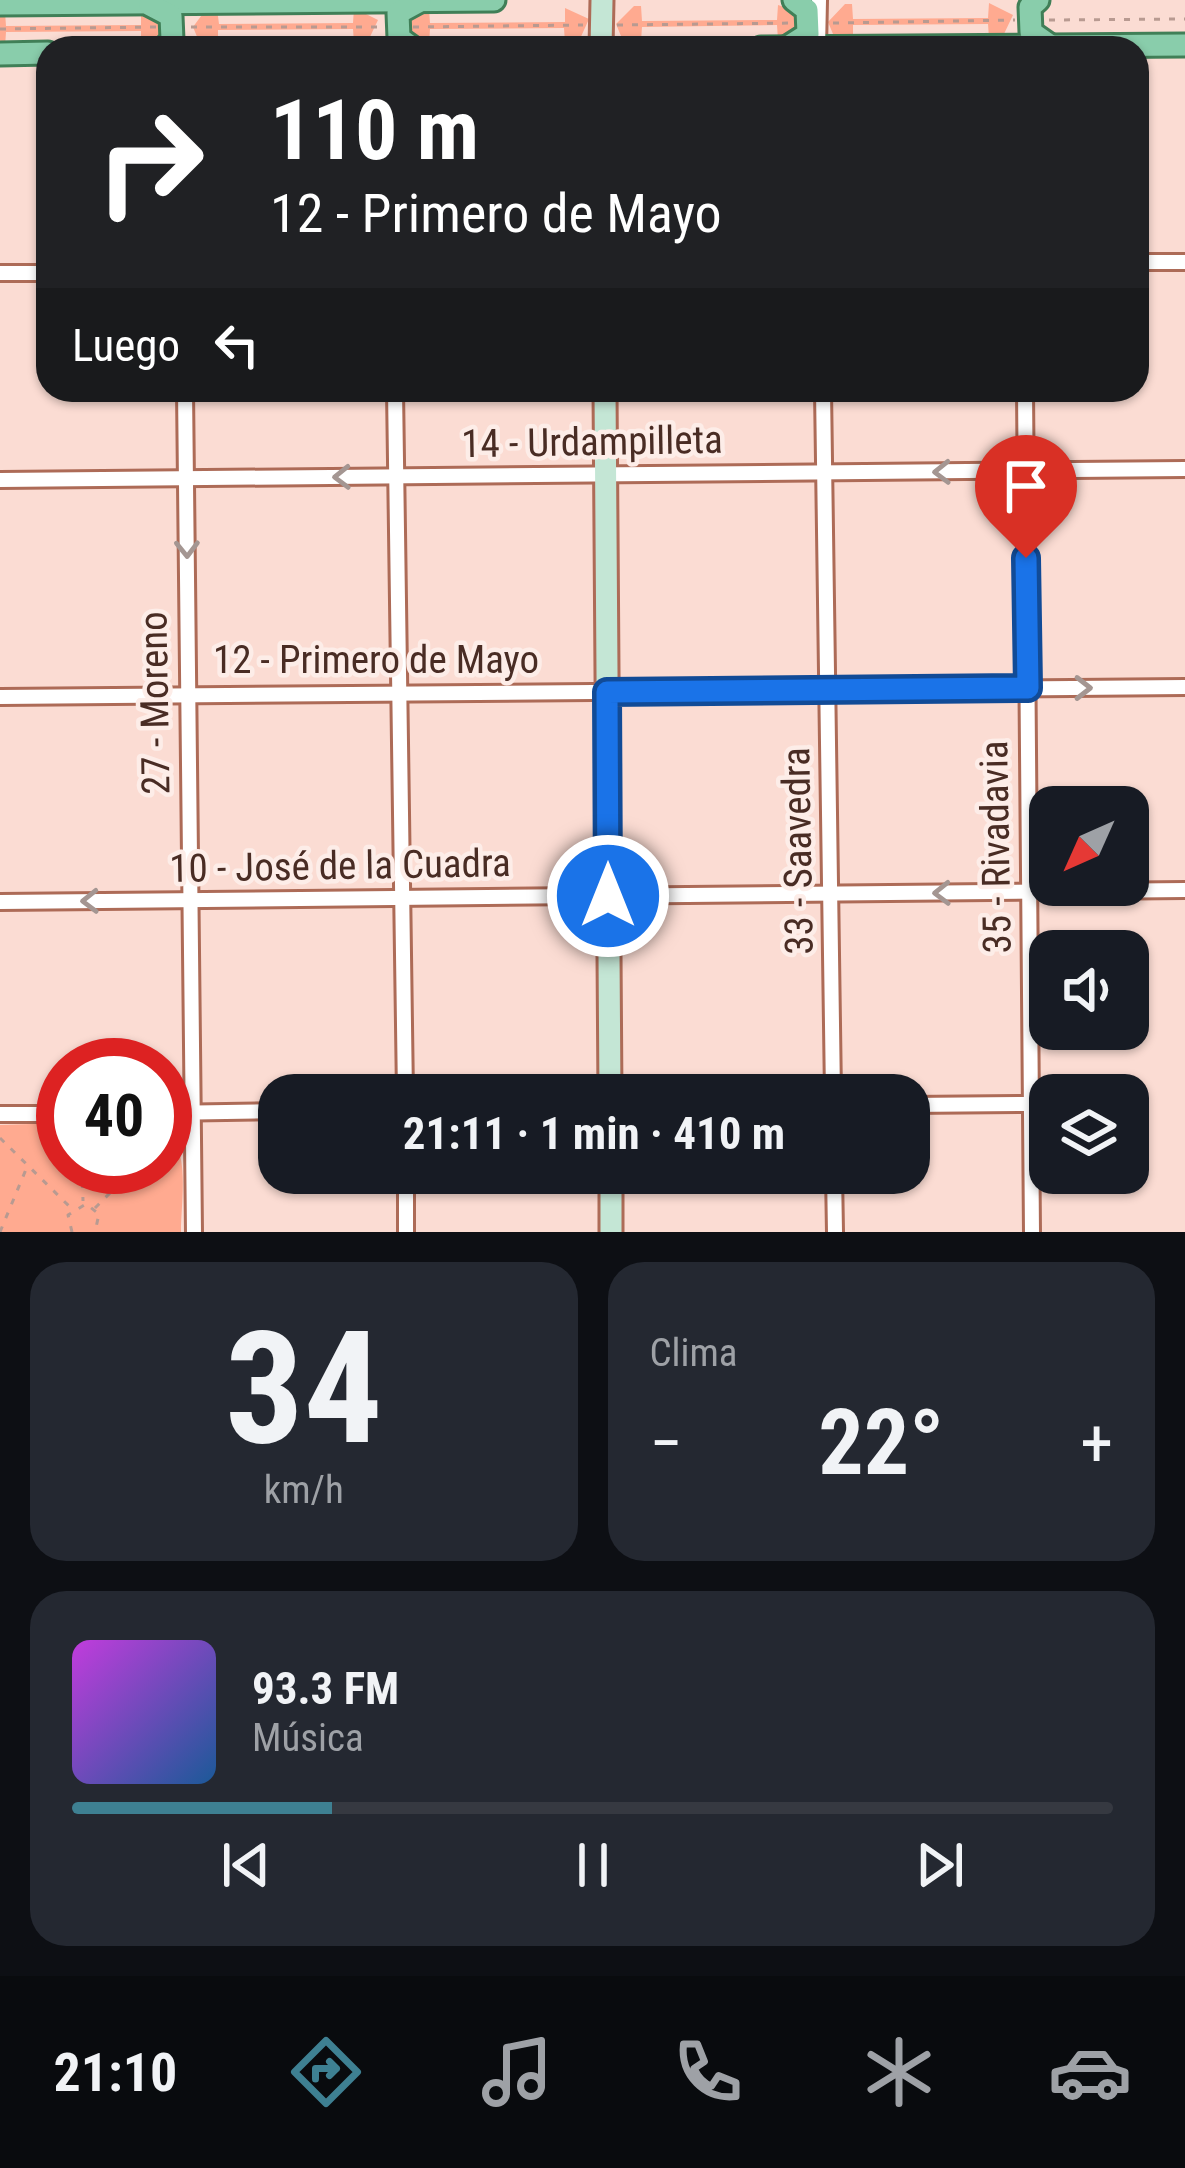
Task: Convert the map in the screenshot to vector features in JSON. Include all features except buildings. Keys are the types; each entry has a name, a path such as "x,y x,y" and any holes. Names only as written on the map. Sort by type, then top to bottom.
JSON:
{"main road":[{"path":"0,4 148,4 177,26 390,0 494,0"},
{"path":"794,0 814,23 805,36"},
{"path":"392,34 398,14 421,1"},
{"path":"1149,46 1185,45"},
{"path":"0,54 36,53"}],"street":[{"path":"390,0 392,34"},
{"path":"601,36 602,0"},
{"path":"816,36 819,0"},
{"path":"1149,262 1185,262"},
{"path":"0,273 36,273"},
{"name":"27 - Moreno","path":"185,402 194,1232"},
{"path":"395,402 405,1074"},
{"path":"604,402 610,1074"},
{"name":"33 - Saavedra","path":"823,402 833,1074"},
{"name":"35 - Rivadavia","path":"1025,402 1029,892"},
{"name":"14 - Urdampilleta","path":"0,480 1185,470"},
{"name":"12 - Primero de Mayo","path":"0,697 1185,687"},
{"name":"10 - José de la Cuadra","path":"1149,890 1185,890"},
{"name":"10 - José de la Cuadra","path":"0,902 1029,892"},
{"name":"35 - Rivadavia","path":"1029,906 1031,1074"},
{"path":"930,1105 1029,1104"},
{"path":"193,1112 258,1112"},
{"path":"0,1114 36,1114"},
{"path":"406,1194 406,1232"},
{"path":"610,1194 611,1232"},
{"path":"834,1194 835,1232"},
{"name":"35 - Rivadavia","path":"1032,1194 1032,1232"}],"path":[{"path":"0,29 177,26 601,36 1027,10 1185,19"},
{"path":"0,1138 72,1209"},
{"path":"1,1232 28,1166"},
{"path":"83,1194 83,1204"},
{"path":"95,1208 109,1194"},
{"path":"72,1232 67,1221 72,1209 83,1204 95,1208 100,1220 96,1232"}],"shaded area":[{"path":"989,3 1013,15 1003,36 989,36 988,24 853,25 853,36 841,36 833,34 828,22 845,4 852,4 853,19 988,18"},
{"path":"778,5 797,11 800,28 778,36 777,25 642,27 641,36 621,36 616,24 634,6 641,6 642,21 777,20"},
{"path":"354,8 378,20 370,36 354,36 353,29 218,30 218,36 197,36 193,27 204,12 217,9 219,24 353,23"},
{"path":"565,8 589,19 581,36 565,36 564,28 430,29 430,36 409,36 406,21 429,9 430,23 565,22"},
{"path":"141,11 161,17 164,34 6,32 5,47 0,47 0,12 5,12 6,26 141,25"},
{"path":"36,1124 36,1194 183,1194 181,1232 0,1232 0,1125"}],"route":[{"path":"608,896 607,692 1028,688 1026,558"}]}
